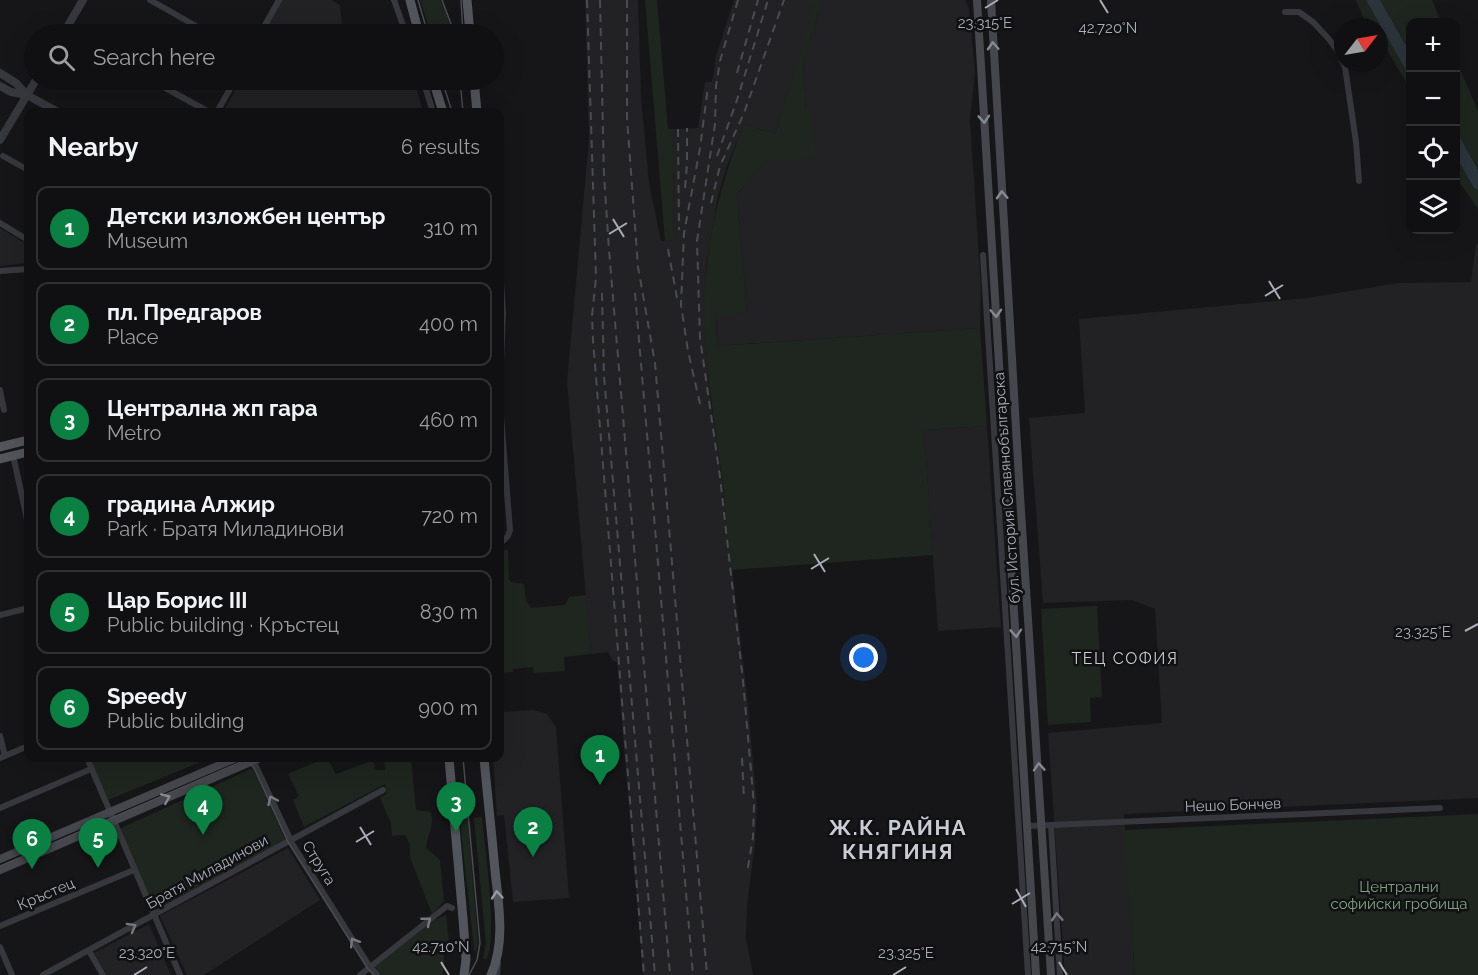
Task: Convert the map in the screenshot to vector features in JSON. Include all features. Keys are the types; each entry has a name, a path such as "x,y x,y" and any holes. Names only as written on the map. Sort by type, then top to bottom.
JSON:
{"main road":[{"path":"410,0 416,24"},
{"path":"466,0 469,24"},
{"path":"970,0 978,20"},
{"name":"бул. История Славянобългарска","path":"977,0 1036,975"},
{"name":"бул. История Славянобългарска","path":"991,0 1020,496 1047,825 1051,975"},
{"path":"436,90 443,108"},
{"path":"475,90 477,108"},
{"path":"0,447 24,441"},
{"path":"0,459 24,453"},
{"path":"0,870 228,762"},
{"path":"0,859 248,762"},
{"path":"449,762 464,929 466,960 464,975"},
{"path":"484,762 498,903 498,954 491,975"}],"street":[{"path":"71,24 82,0"},
{"path":"150,0 192,24"},
{"path":"266,24 279,0"},
{"path":"394,0 402,24"},
{"path":"1286,12 1299,12 1312,22 1332,44 1345,67 1359,180"},
{"path":"0,74 16,83 27,95"},
{"path":"0,86 11,92 27,95 51,108"},
{"path":"0,140 30,90"},
{"path":"169,90 202,108"},
{"path":"219,108 229,90"},
{"path":"426,90 432,108"},
{"path":"3,156 24,168"},
{"path":"0,223 24,238"},
{"name":"бул. История Славянобългарска","path":"983,255 1028,975"},
{"path":"0,271 24,269"},
{"path":"0,390 4,410"},
{"path":"504,454 510,530 504,540"},
{"path":"13,456 24,506"},
{"path":"0,615 24,609"},
{"path":"0,736 2,757 24,748"},
{"path":"89,762 180,975"},
{"name":"Струга","path":"256,762 289,841 377,975"},
{"path":"0,808 92,769"},
{"name":"Братя Миладинови","path":"43,975 383,790"},
{"path":"1410,801 1410,810"},
{"name":"Нешо Бончев","path":"1028,826 1440,808"},
{"name":"бул. История Славянобългарска","path":"1047,825 1060,975"},
{"name":"Кръстец","path":"0,926 134,870"},
{"path":"360,975 447,906 452,908"},
{"path":"0,946 12,975"},
{"path":"89,951 103,975"},
{"path":"497,975 498,954"}],"shaded area":[{"path":"279,0 331,0 340,5 342,24 266,24"},
{"path":"585,0 638,0 641,96 649,183 661,241 674,240 673,129 698,128 705,82 712,82 716,56 734,0 807,0 806,2 817,7 775,134 744,124 718,196 706,265 705,329 709,387 748,705 757,806 746,938 753,975 643,975 617,662 613,661 608,652 591,654 567,382 589,139"},
{"path":"819,0 965,0 969,9 975,72 970,120 981,287 980,328 717,346 716,315 747,313 737,194 812,109 806,109 803,63 819,10"},
{"path":"235,90 417,90 422,108 225,108"},
{"path":"0,228 24,243 24,263 0,266"},
{"name":"ТЕЦ СОФИЯ","path":"1478,244 1478,798 1124,814 1135,975 1065,975 1048,733 1162,723 1155,609 1132,600 1043,603 1029,418 1085,413 1079,319 1307,298 1399,283 1471,282"},
{"path":"987,426 1001,627 938,631 924,430"},
{"path":"534,710 547,714 556,727 569,898 513,902 504,815 497,816 493,762 504,762 504,712"},
{"path":"288,848 320,900 204,975 187,975 160,916"},
{"path":"149,924 171,975 107,975 94,953"}],"green space":[{"path":"420,0 440,0 450,24 428,24"},
{"path":"645,0 657,0 668,129 673,129 674,240 665,241"},
{"path":"807,0 819,0 819,10 803,63 806,109 812,109 816,158 767,161 737,194 747,313 716,316 717,346 980,328 987,426 924,430 933,555 731,570 706,346 705,292 709,246 731,158 744,124 775,134 816,7 806,2"},
{"path":"1356,0 1432,0 1439,18 1406,18 1406,82 1388,51 1388,18 1363,17"},
{"path":"1460,69 1478,111 1478,209 1460,183"},
{"path":"504,550 508,550 509,579 511,582 524,584 526,600 531,608 565,605 569,597 586,595 591,654 564,657 565,671 534,673 533,667 513,669 513,672 504,673"},
{"path":"1097,606 1102,697 1090,698 1091,722 1048,725 1041,609"},
{"path":"92,762 200,762 108,800"},
{"path":"316,762 329,762 336,774 369,762 374,762 375,770 385,770 384,762 411,762 416,810 431,812 431,827 426,848 440,860 444,901 432,914 410,857 410,845 405,835 392,836 391,823 380,798 387,793 385,784 304,827 293,800 299,796 288,774"},
{"path":"253,768 286,841 156,912 119,829"},
{"path":"467,809 478,943 476,952 459,810"},
{"name":"Централни софийски гробища","path":"1478,814 1478,975 1135,975 1124,830"},
{"path":"482,817 491,914 490,950 486,960 483,958 486,944 474,818"},
{"path":"446,915 449,941 444,955 442,975 381,975 374,968 436,919"}],"waterway":[{"path":"1373,0 1406,58"},
{"path":"1460,150 1478,183"}],"tram line":[{"path":"418,0 425,24"},
{"path":"442,0 451,24"},
{"path":"461,0 462,24"},
{"path":"445,90 451,108"},
{"path":"461,90 463,108"},
{"path":"0,866 241,762"},
{"path":"246,762 254,768 288,842 374,975"},
{"path":"463,762 480,943 477,960 469,975"}],"railway":[{"path":"587,0 596,277 592,316 593,340 644,975"},
{"path":"600,0 604,175 609,250 670,975"},
{"path":"627,0 627,118 638,267 655,363 707,975"},
{"path":"738,0 720,61 716,86 715,124 697,241 700,338 720,477 743,681 754,805 753,837 747,873"},
{"path":"737,73 758,0"},
{"path":"717,156 768,0"},
{"path":"711,203 720,166 744,113 784,0"},
{"path":"700,404 681,305 684,233 700,148 708,87"},
{"path":"685,188 687,128"},
{"path":"678,129 679,230"},
{"path":"668,249 677,298"},
{"path":"602,293 604,376 655,975"},
{"path":"635,293 693,975"},
{"path":"742,758 744,800"}],"place":[{"name":"Детски изложбен център","path":"600,785"},
{"name":"Централна жп гара","path":"456,832"},
{"name":"градина Алжир","path":"203,835"},
{"name":"пл. Предгаров","path":"533,857"},
{"name":"Цар Борис III","path":"98,868"},
{"name":"Speedy","path":"32,869"}],"district":[{"name":"ТЕЦ СОФИЯ","path":"1125,658"},
{"name":"Ж.К. РАЙНА КНЯГИНЯ","path":"898,839"}]}
